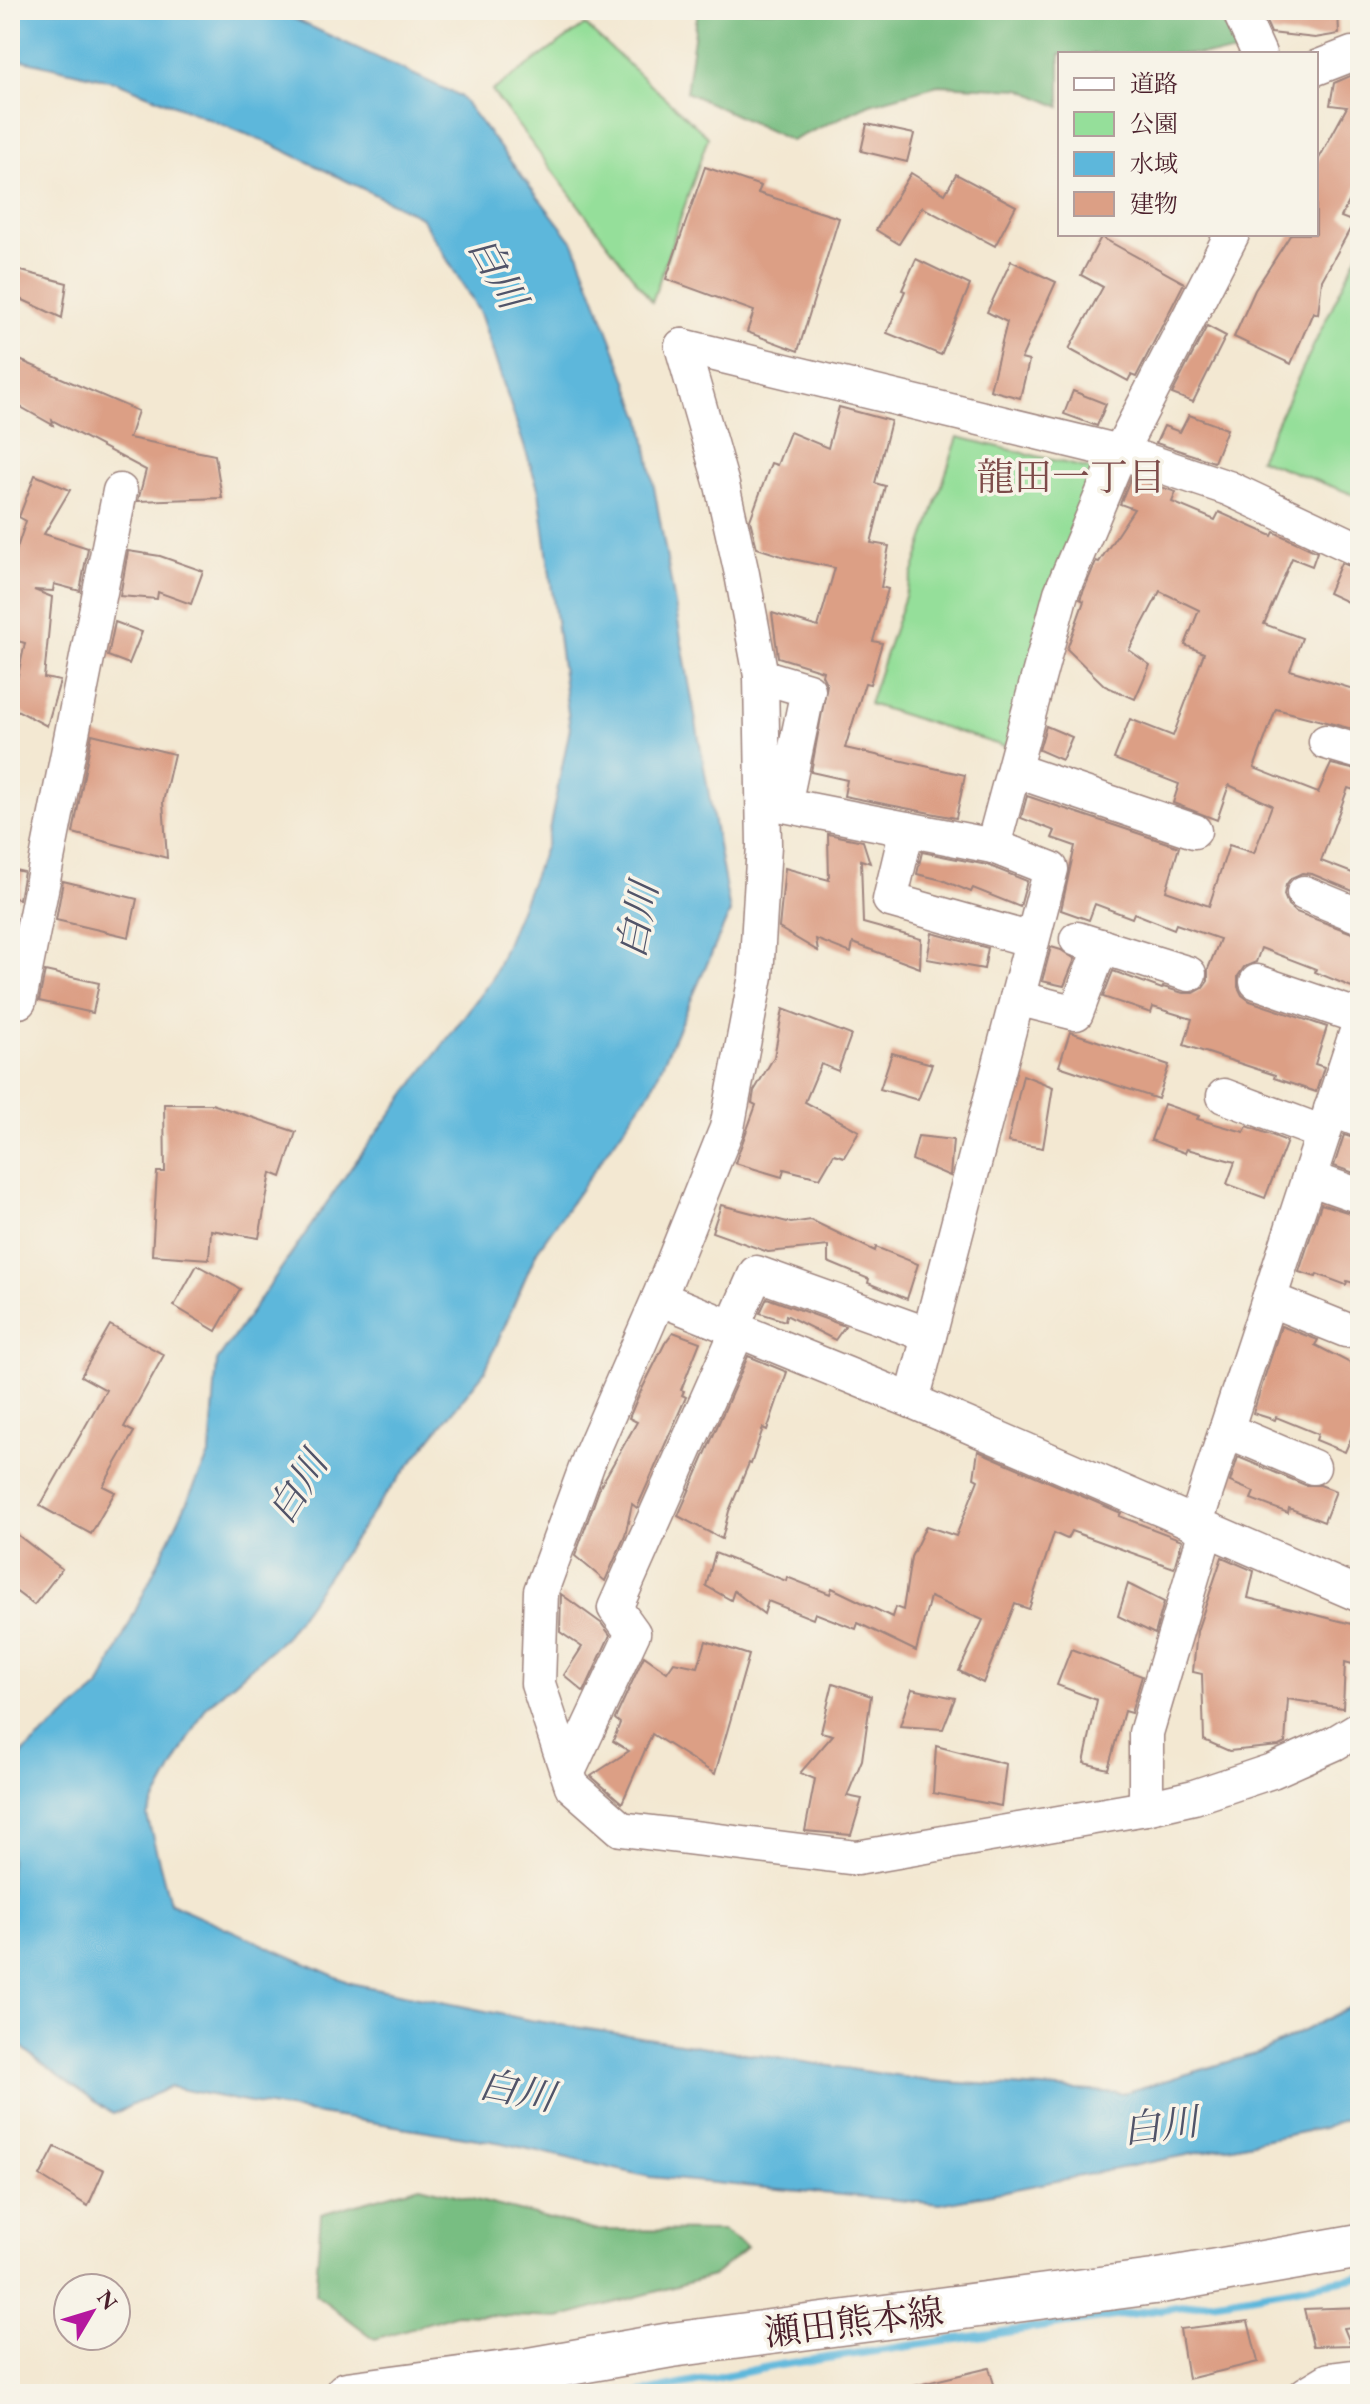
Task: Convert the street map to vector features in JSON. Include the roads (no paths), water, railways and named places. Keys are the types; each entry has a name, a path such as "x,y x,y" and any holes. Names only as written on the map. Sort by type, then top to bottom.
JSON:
{"main road":[{"name":"瀬田熊本線","path":"347,2394 529,2370 671,2345 1154,2282 1360,2246"}],"street":[{"path":"1239,10 1258,52"},
{"path":"1318,67 1352,54 1360,55"},
{"path":"993,846 1061,593 1120,452 1231,236"},
{"path":"1360,550 1228,488 1120,452 682,346 722,485 761,676 764,845 756,976 727,1128 659,1298 590,1457 541,1591 538,1684 572,1786 621,1829 857,1858 1146,1808 1217,1790 1272,1771 1335,1743 1360,1728"},
{"path":"10,1000 19,1001 120,491"},
{"path":"761,676 808,690 784,805 993,846 1051,869 912,1401"},
{"path":"1326,742 1360,752"},
{"path":"1014,770 1194,831"},
{"path":"907,829 890,900 1032,940"},
{"path":"1304,893 1360,916"},
{"path":"1017,998 1076,1013 1089,943 1189,974"},
{"path":"1146,1808 1146,1733 1226,1430 1309,1178 1338,1121 1360,1020 1257,982"},
{"path":"1224,1096 1338,1121"},
{"path":"1309,1178 1360,1196"},
{"path":"568,1772 633,1633 615,1608 756,1273 929,1335"},
{"path":"659,1298 912,1401 1360,1595"},
{"path":"1269,1299 1346,1330"},
{"path":"1226,1430 1313,1467"},
{"path":"1306,2394 1329,2380 1360,2376"}],"water":[{"name":"白川","path":"10,10 275,10 460,96 575,245 642,420 730,912 652,1088 537,1251 485,1371 383,1498 284,1638 206,1707 147,1816 170,1903 350,1983 529,2020 929,2081 1123,2093 1262,2052 1360,2002 1360,2113 1323,2128 940,2204 650,2177 503,2143 250,2103 170,2087 113,2114 10,2037 10,1777 24,1752 99,1688 210,1453 217,1361 353,1165 492,979 546,845 570,728 539,491 480,313 421,217 273,145 117,82 10,57"}],"waterway":[{"path":"636,2394 779,2365 1231,2299 1360,2277"}],"district":[{"name":"龍田一丁目","path":"1071,476"}]}
